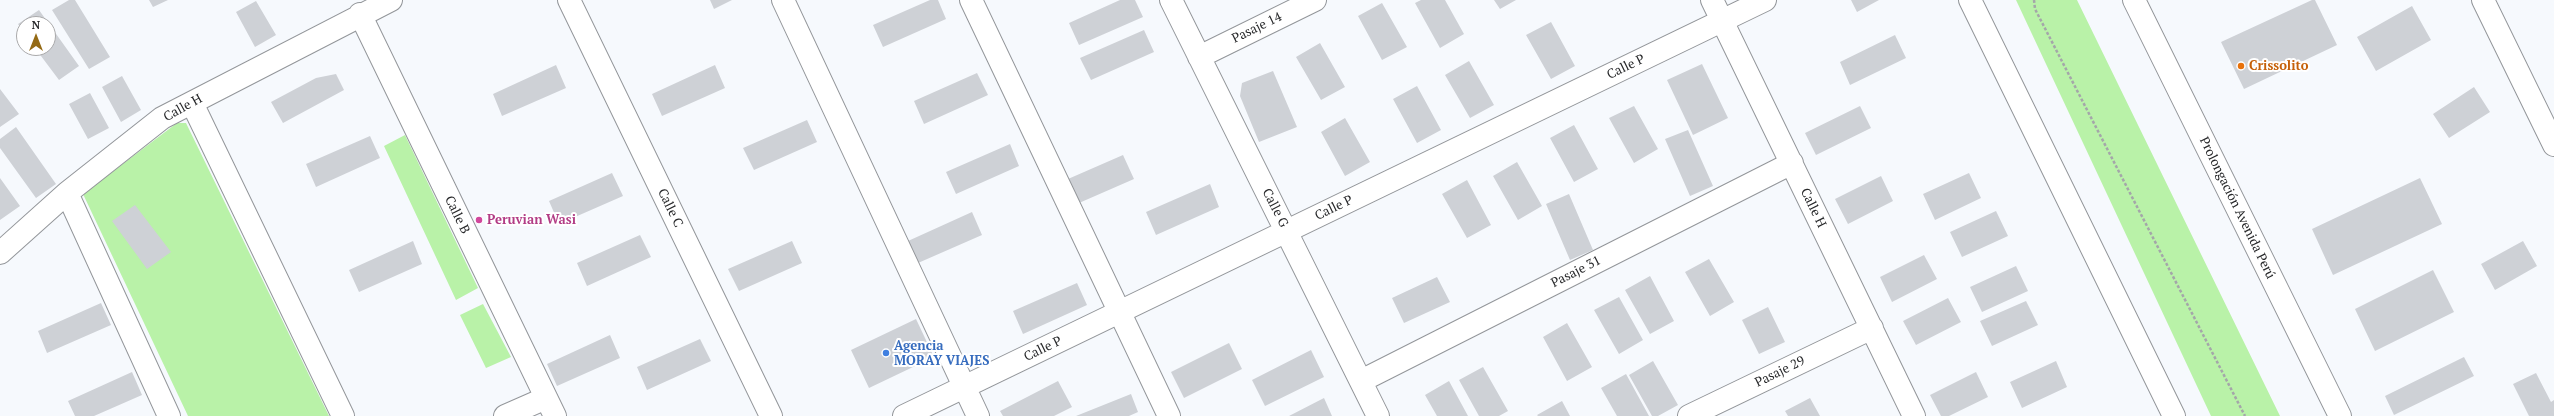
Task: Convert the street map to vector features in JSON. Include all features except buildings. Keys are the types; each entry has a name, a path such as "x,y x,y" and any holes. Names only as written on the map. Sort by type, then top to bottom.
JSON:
{"street":[{"name":"Calle H","path":"0,253 67,193 162,118 360,14 391,0"},
{"name":"Calle C","path":"569,0 771,416"},
{"path":"783,0 978,416"},
{"path":"971,0 1169,416"},
{"name":"Calle G","path":"1171,0 1378,416"},
{"name":"Pasaje 14","path":"1199,56 1315,0"},
{"name":"Calle H","path":"1712,0 1914,416"},
{"name":"Calle P","path":"904,416 1765,0"},
{"path":"1970,0 2174,416"},
{"name":"Prolongación Avenida Perú","path":"2134,0 2340,416"},
{"path":"2483,0 2554,145"},
{"name":"Calle B","path":"360,14 551,407"},
{"path":"192,103 344,416"},
{"name":"Pasaje 31","path":"1361,381 1792,163"},
{"path":"67,193 169,416"},
{"name":"Pasaje 29","path":"1689,416 1872,328"},
{"path":"505,416 551,407"}],"path":[{"path":"2034,0 2035,9 2245,416"}],"green space":[{"path":"2016,0 2077,0 2280,416 2211,416"},
{"path":"177,123 186,123 329,416 188,416 83,194"},
{"path":"405,135 478,288 456,300 384,146"},
{"path":"483,304 511,357 486,368 460,315"}],"place":[{"name":"Crissolito","path":"2241,66"},
{"name":"Peruvian Wasi","path":"479,220"},
{"name":"Agencia MORAY VIAJES","path":"886,353"}]}
